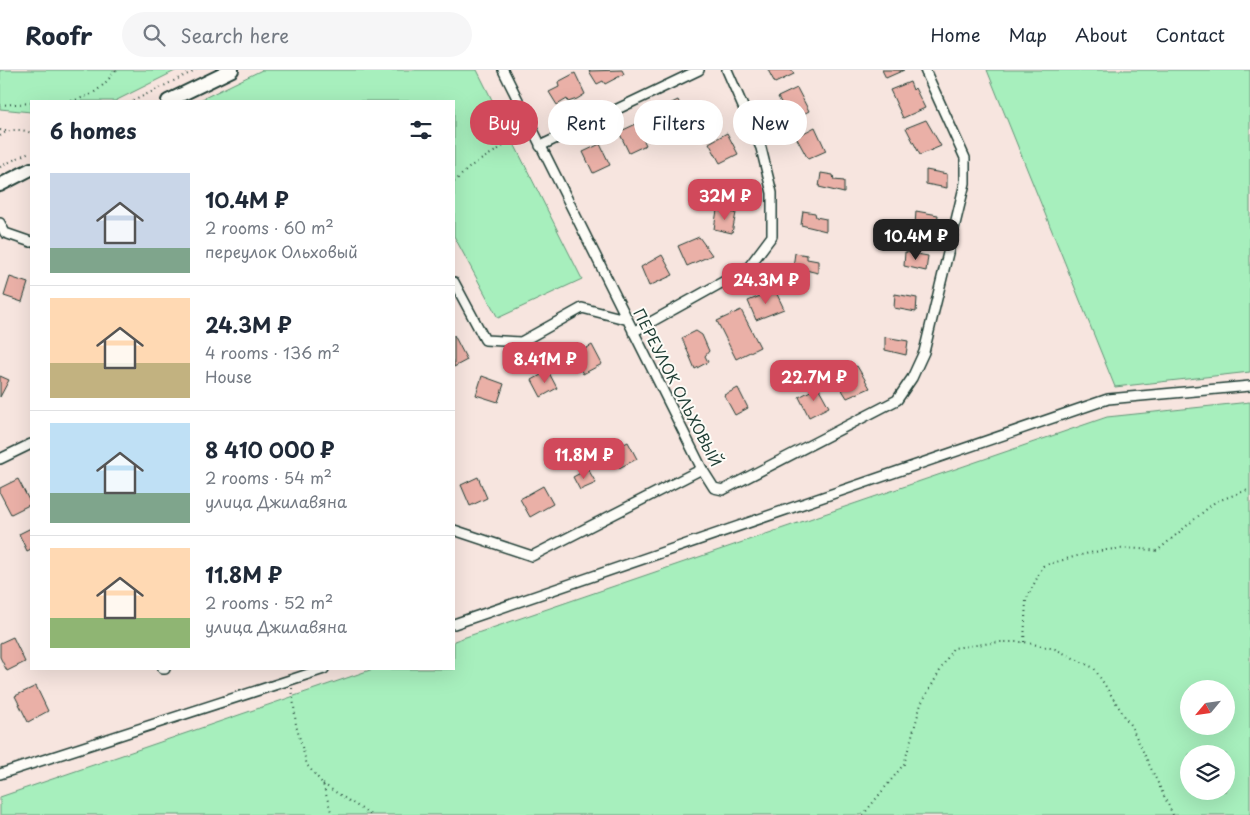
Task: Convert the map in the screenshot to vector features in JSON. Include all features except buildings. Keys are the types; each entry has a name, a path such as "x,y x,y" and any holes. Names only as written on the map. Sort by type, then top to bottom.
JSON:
{"main road":[{"path":"170,100 232,70"},
{"path":"0,185 30,170"}],"street":[{"name":"ПЕРЕУЛОК ОЛЬХОВЫЙ","path":"503,70 518,100"},
{"path":"540,146 699,70"},
{"path":"633,332 748,268 772,236 772,193 761,148 727,70"},
{"name":"ПЕРЕУЛОК ОЛЬХОВЫЙ","path":"538,142 625,319 702,469 714,488 723,490 897,400 912,378 924,352 965,183 965,158 925,70"},
{"path":"0,223 4,233 30,242"},
{"path":"455,284 485,340 521,342 582,308 625,319"},
{"path":"455,624 1108,400 1250,386"},
{"path":"0,459 30,444"},
{"path":"455,530 532,556 702,469"},
{"path":"0,774 321,670"}],"path":[{"path":"75,100 100,90 116,70"},
{"path":"135,100 196,70"},
{"path":"0,106 30,103"},
{"path":"0,130 25,130 30,132"},
{"path":"0,136 6,131"},
{"path":"455,181 471,166 506,145"},
{"path":"0,167 30,152"},
{"path":"1024,642 1026,600 1043,566 1089,552 1131,547 1157,551 1216,502 1250,489"},
{"path":"863,815 904,764 921,704 953,648 1000,642 1024,642 1055,649 1094,668 1132,728 1172,815"},
{"path":"291,680 296,725 307,765 323,784 371,815"},
{"path":"323,784 332,815"}],"green space":[{"path":"0,70 177,70 117,100 30,100 30,112 0,109"},
{"path":"262,70 477,70 492,100 470,100 470,145 515,145 582,279 498,318 455,238 455,100 200,100"},
{"path":"987,70 1250,70 1250,372 1115,387"},
{"path":"1250,402 1250,815 0,815 0,797 370,670 455,670 455,641 1107,417"}]}
